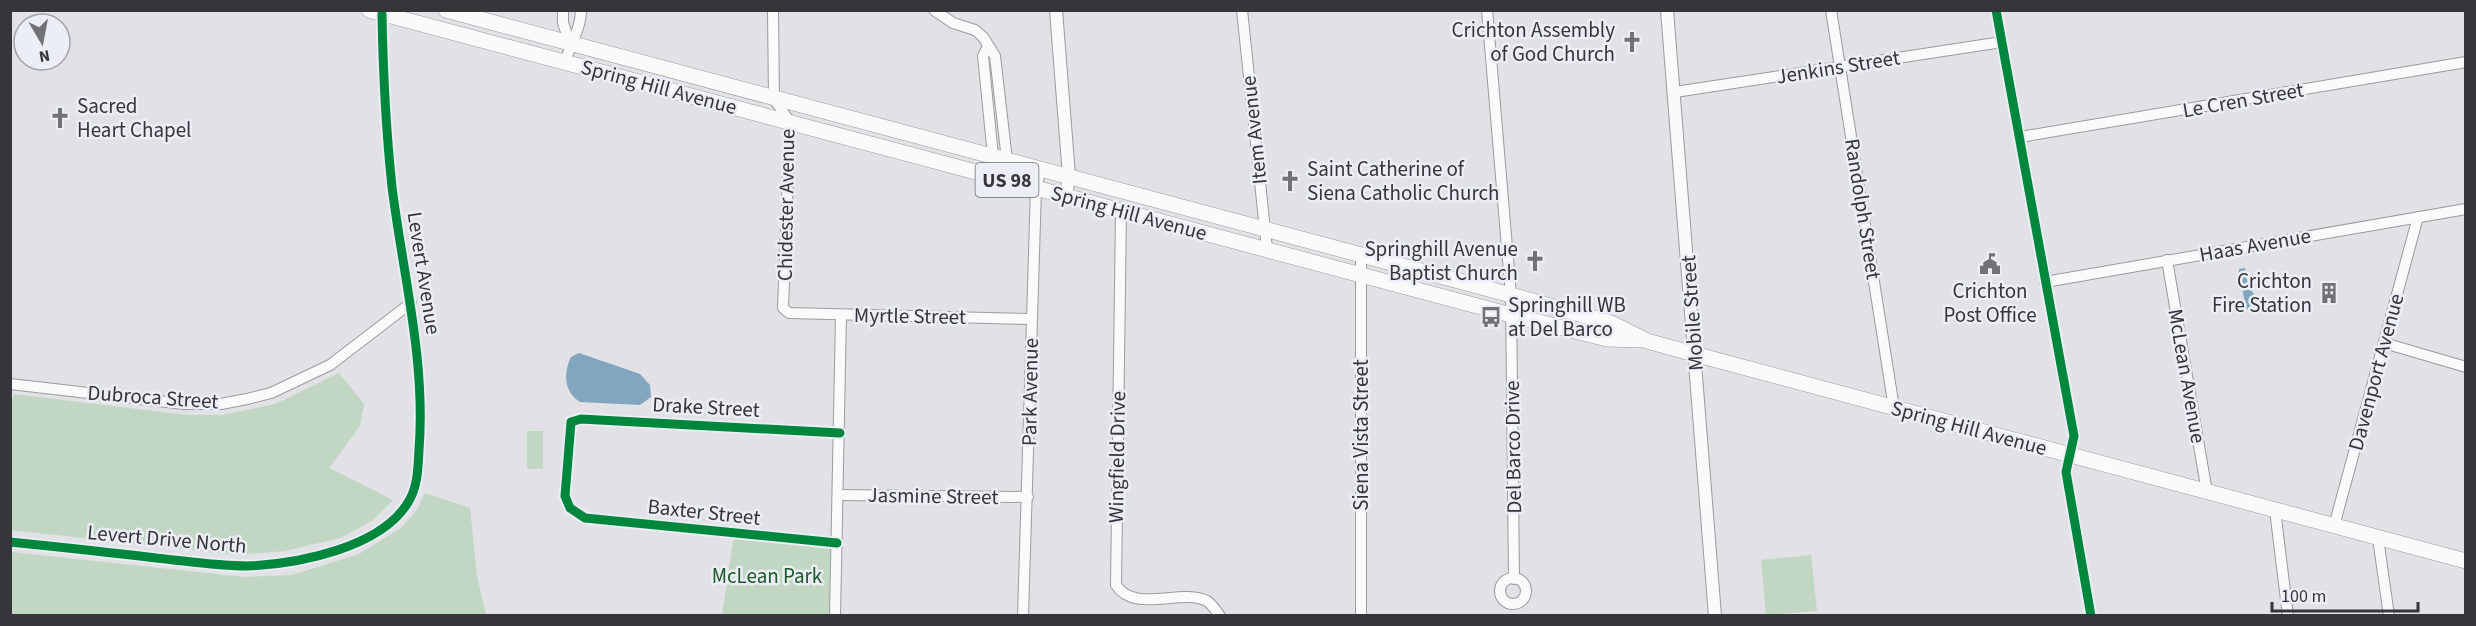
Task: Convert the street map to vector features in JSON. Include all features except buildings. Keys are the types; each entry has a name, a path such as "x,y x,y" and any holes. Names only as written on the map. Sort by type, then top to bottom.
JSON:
{"main road":[{"name":"Spring Hill Avenue","path":"446,10 1361,254 1611,323 1647,341 2466,561"},
{"name":"Spring Hill Avenue","path":"375,12 1511,315 1607,339 1647,341"}],"street":[{"path":"563,10 563,23 570,44"},
{"path":"565,62 570,44 581,22 581,10"},
{"path":"773,10 774,99"},
{"path":"934,10 953,23 975,30 983,37 987,48 995,56 1000,158"},
{"path":"1056,10 1069,176 1066,196"},
{"name":"Item Avenue","path":"1242,10 1267,249"},
{"name":"Del Barco Drive","path":"1487,10 1511,295 1514,579"},
{"name":"Mobile Street","path":"1667,10 1715,615"},
{"name":"Randolph Street","path":"1831,10 1894,408"},
{"path":"1996,10 2074,436 2066,472 2091,615"},
{"name":"Levert Avenue","path":"375,12 393,189 417,342 420,407 418,474 410,500 385,527"},
{"name":"Jenkins Street","path":"1675,92 2002,42"},
{"name":"Le Cren Street","path":"2020,137 2466,62"},
{"name":"Chidester Avenue","path":"774,99 790,122 783,308 789,313"},
{"name":"Park Avenue","path":"1023,615 1036,188 1041,169"},
{"name":"Haas Avenue","path":"2045,282 2466,209"},
{"name":"Wingfield Drive","path":"1121,212 1116,585 1122,594 1137,599 1188,597 1209,602 1220,615"},
{"name":"Davenport Avenue","path":"2334,526 2418,217"},
{"name":"Siena Vista Street","path":"1361,254 1361,615"},
{"name":"McLean Avenue","path":"2167,260 2207,492"},
{"name":"Dubroca Street","path":"10,384 184,404 221,404 238,401 271,393 330,365 411,303"},
{"name":"Myrtle Street","path":"789,313 1031,319"},
{"path":"835,615 841,315"},
{"path":"2384,343 2466,367"},
{"name":"Drake Street","path":"570,508 566,496 571,422 581,419 840,432"},
{"name":"Jasmine Street","path":"839,495 1028,497"},
{"name":"Baxter Street","path":"570,508 585,518 837,543"},
{"path":"2275,510 2288,615"},
{"name":"Levert Drive North","path":"10,542 246,566 321,555 385,527"},
{"path":"2378,538 2389,615"}],"green space":[{"path":"339,373 364,404 360,426 329,468 393,500 372,521 340,538 285,551 236,555 11,530 10,409 14,394 187,415 223,415 275,404"},
{"path":"527,431 543,431 543,469 527,469"},
{"path":"425,493 470,508 477,576 486,615 11,615 11,552 244,577 292,575 359,554 401,528 417,510"},
{"name":"McLean Park","path":"734,534 837,543 835,615 722,616"},
{"path":"1811,555 1817,611 1766,615 1761,560"}],"water":[{"path":"2245,268 2248,285 2261,305 2260,308 2251,312 2246,308 2239,272 2239,269"},
{"path":"579,353 640,374 650,385 651,397 640,405 580,402 571,393 566,382 571,357"}],"cycle path":[{"path":"1996,10 2074,436 2066,472 2091,616"},
{"path":"10,542 213,564 267,565 314,557 360,541 381,530 398,516 410,499 418,469 419,384 412,318 392,187 385,101 382,14"},
{"path":"837,543 585,518 570,508 565,496 571,422 581,419 840,433"}],"place":[{"name":"Crichton Assembly of God Church","path":"1632,42"},
{"name":"Sacred Heart Chapel","path":"60,118"},
{"name":"Saint Catherine of Siena Catholic Church","path":"1290,181"},
{"name":"Springhill Avenue Baptist Church","path":"1535,261"},
{"name":"Crichton Post Office","path":"1990,264"},
{"name":"Crichton Fire Station","path":"2329,293"},
{"name":"Springhill WB at Del Barco","path":"1491,317"}]}
